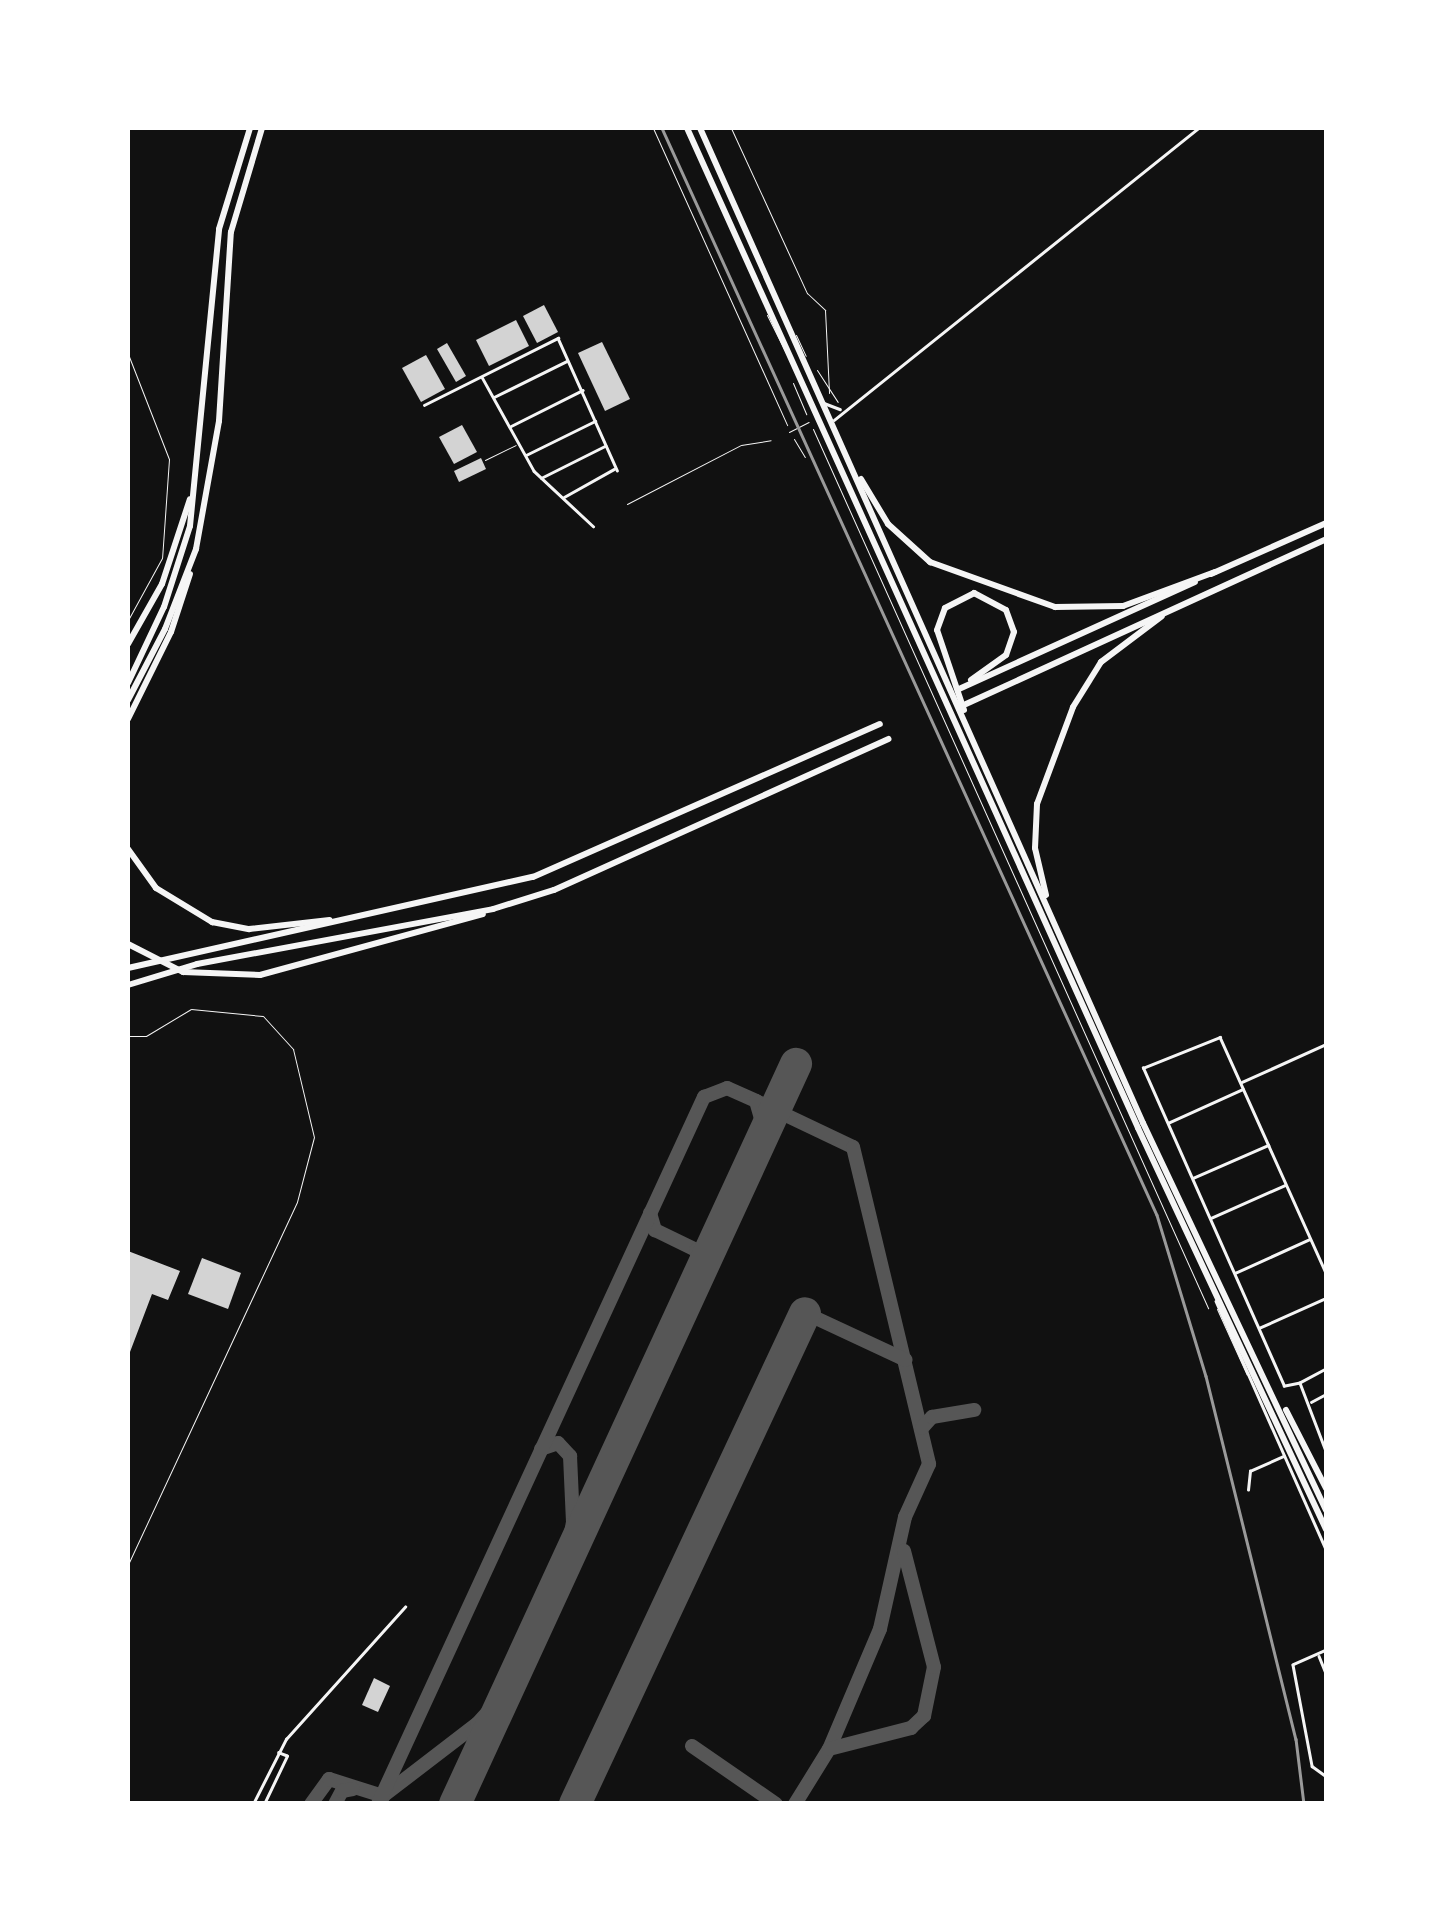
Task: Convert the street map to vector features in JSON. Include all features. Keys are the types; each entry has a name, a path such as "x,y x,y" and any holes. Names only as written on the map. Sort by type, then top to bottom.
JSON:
{"highway":[{"path":"128,683 164,607 190,526 201,455 219,229 250,128"},
{"path":"128,719 171,632 196,548 218,421 231,232 262,128"},
{"path":"686,128 1215,1295 1326,1528"},
{"path":"700,128 1143,1123 1268,1380 1326,1510"},
{"path":"840,440 902,540 946,569 1026,598 1092,610 1214,572"},
{"path":"128,644 162,584 201,455"},
{"path":"994,785 937,630 951,602 982,594 1006,610 1013,641 994,666 959,689 1326,522"},
{"path":"966,704 1326,540"},
{"path":"128,700 165,630 196,548"},
{"path":"1047,902 1035,825 1061,738 1101,662 1162,616"},
{"path":"128,968 550,871 880,724"},
{"path":"128,945 184,972 231,978 300,966 493,909 594,873 888,739"},
{"path":"128,849 156,888 212,922 249,928 346,920"},
{"path":"128,986 197,964 493,909"},
{"path":"1268,1380 1326,1488"}],"street":[{"path":"832,424 842,409 1198,128"},
{"path":"424,405 558,338 616,469 563,498"},
{"path":"494,398 568,360"},
{"path":"481,376 541,478 593,526"},
{"path":"510,427 583,390"},
{"path":"822,402 842,409"},
{"path":"525,455 596,420"},
{"path":"541,478 607,446"},
{"path":"1326,1272 1218,1036 1144,1068 1284,1386 1300,1384 1326,1369"},
{"path":"1241,1083 1326,1044"},
{"path":"1166,1124 1244,1088"},
{"path":"1191,1179 1269,1144"},
{"path":"1209,1219 1287,1184"},
{"path":"1234,1274 1311,1239"},
{"path":"1215,1295 1326,1550"},
{"path":"1258,1328 1326,1298"},
{"path":"1300,1384 1326,1451"},
{"path":"1310,1403 1326,1394"},
{"path":"1248,1490 1250,1472 1286,1456"},
{"path":"253,1804 283,1743 406,1607"},
{"path":"1326,1650 1293,1665 1316,1770 1326,1776"},
{"path":"1318,1654 1326,1672"},
{"path":"264,1804 287,1754 283,1743"},
{"path":"277,1753 287,1754"}],"lane":[{"path":"789,432 809,422"},
{"path":"627,504 741,445 772,440"},
{"path":"485,460 519,444"},
{"path":"128,1036 146,1036 191,1008 263,1016 286,1035 310,1105 310,1170 128,1565"}],"path":[{"path":"654,128 789,432 805,457"},
{"path":"731,128 807,293 825,310 828,392 842,409"},
{"path":"128,354 169,459 162,558 128,620"},
{"path":"796,392 1208,1308"}],"building":[{"path":"544,305 558,332 537,343 523,316"},
{"path":"516,320 529,346 489,366 476,340"},
{"path":"602,342 630,399 605,411 578,353"},
{"path":"447,343 466,376 456,382 437,349"},
{"path":"426,355 445,389 421,402 402,368"},
{"path":"462,425 477,452 454,464 439,437"},
{"path":"481,458 486,469 459,482 454,471"},
{"path":"128,1251 180,1271 168,1300 152,1294 130,1352"},
{"path":"202,1258 241,1273 228,1309 188,1294"},
{"path":"374,1678 390,1686 378,1712 362,1705"}],"taxiway":[{"path":"378,1804 704,1097 727,1088 756,1101 765,1132"},
{"path":"756,1101 853,1147 929,1464 905,1517 880,1629 829,1749 795,1804"},
{"path":"650,1213 655,1230 696,1250 701,1272"},
{"path":"805,1313 906,1360"},
{"path":"922,1428 932,1417 974,1410"},
{"path":"541,1449 558,1443 570,1456 573,1522 565,1565"},
{"path":"829,1749 911,1728 924,1716 934,1667 904,1551"},
{"path":"311,1804 329,1779 383,1796 477,1724 508,1690"},
{"path":"692,1746 776,1804"},
{"path":"335,1804 342,1791 353,1789"}],"runway":[{"path":"455,1804 796,1064"},
{"path":"575,1804 805,1313"}],"railway":[{"path":"662,128 1157,1215 1206,1376 1296,1739 1304,1804"}]}
